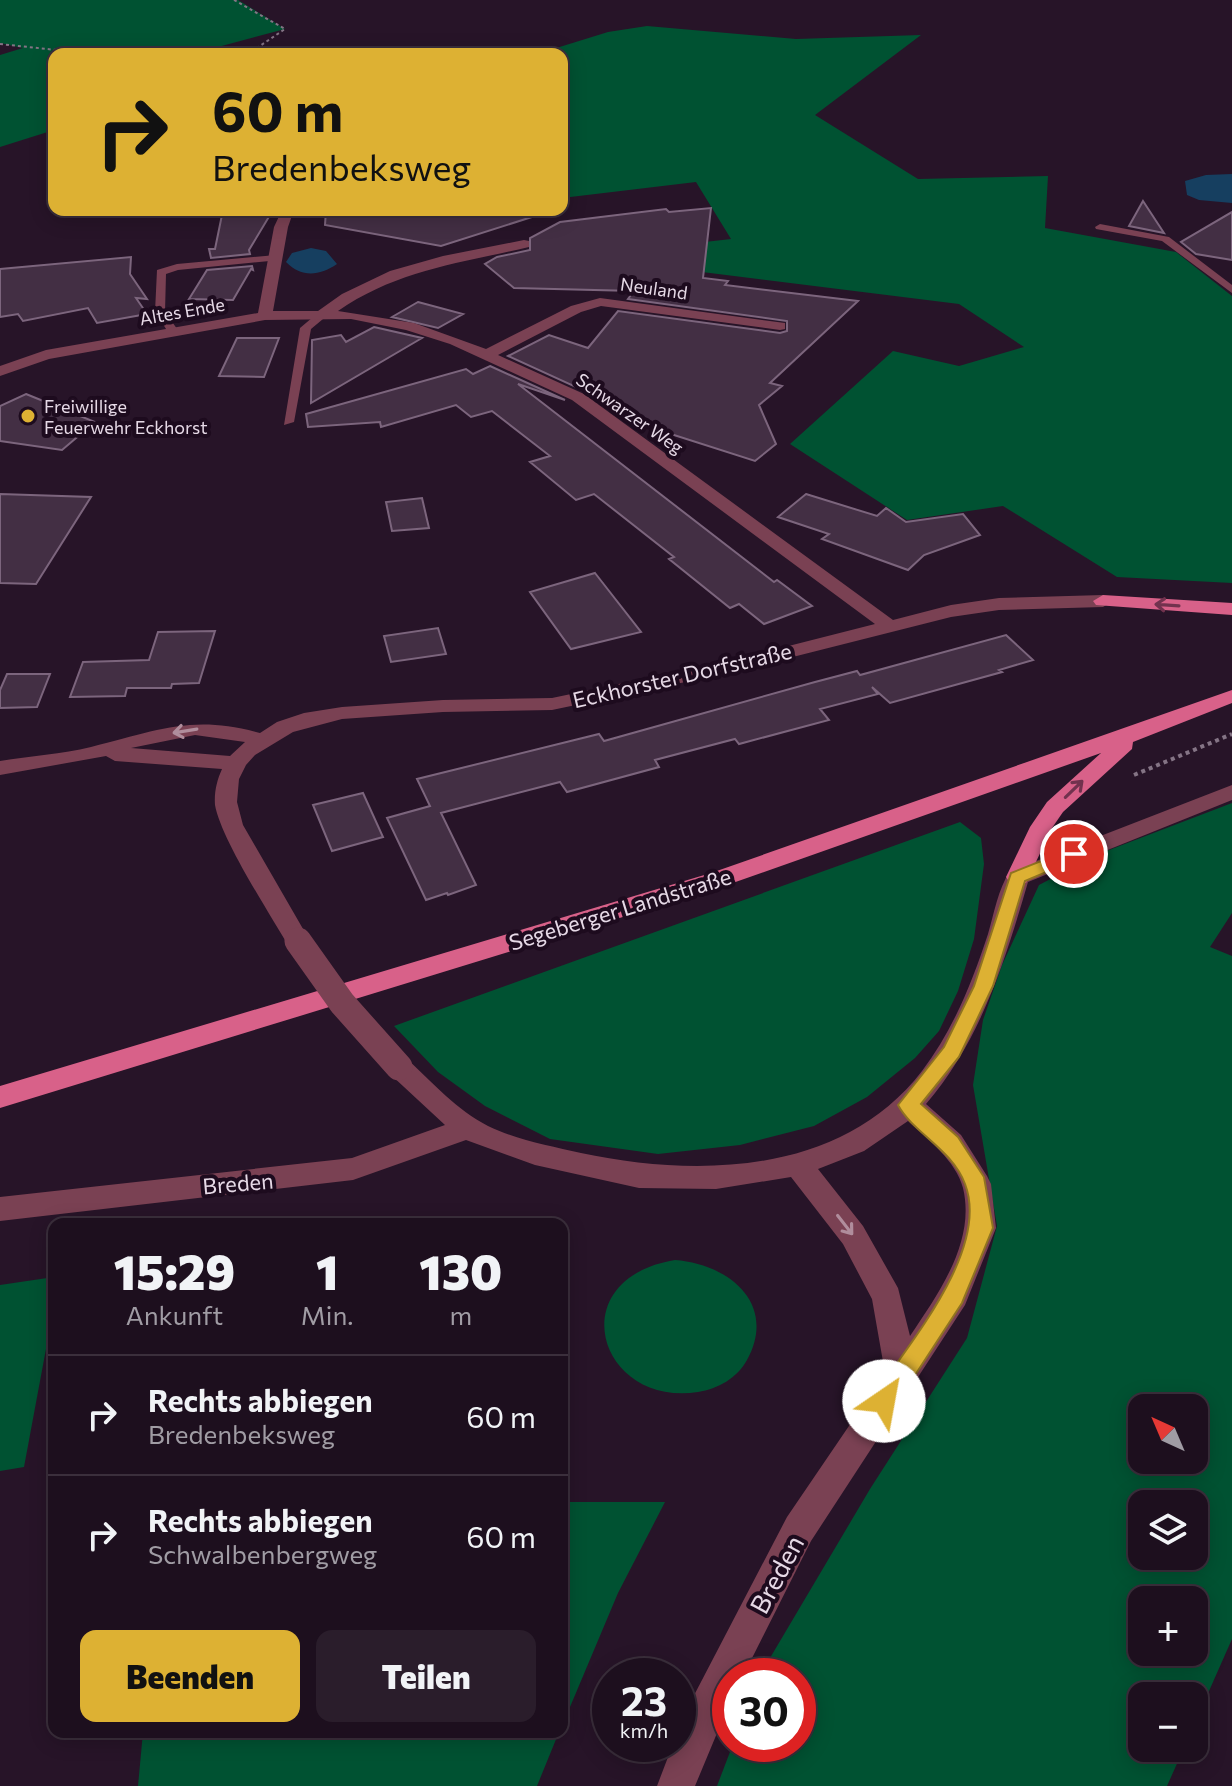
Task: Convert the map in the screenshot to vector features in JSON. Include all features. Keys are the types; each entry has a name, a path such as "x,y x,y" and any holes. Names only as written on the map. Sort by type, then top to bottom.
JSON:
{"main road":[{"path":"1103,601 1232,609"},
{"name":"Segeberger Landstraße","path":"0,1097 719,879 1137,733 1232,696"},
{"path":"1018,877 1041,827 1055,807 1137,733"}],"street":[{"path":"265,316 286,216"},
{"path":"323,314 371,282 408,268 524,244"},
{"name":"Neuland","path":"486,355 576,309 600,302 780,326"},
{"name":"Schwarzer Weg","path":"265,316 323,314 378,318 409,326 486,355 578,397 888,625"},
{"name":"Altes Ende","path":"7,368 46,355 265,316"},
{"path":"0,352 7,368"},
{"name":"Eckhorster Dorfstraße","path":"236,763 262,740 285,727 311,718 443,706 552,704 733,666 888,625 999,604 1103,601"},
{"path":"0,768 94,753 138,739 195,729 229,731 262,740"},
{"path":"94,753 154,754 236,763 228,779 226,802 232,825 298,941 342,1003 399,1067 469,1128 537,1156 646,1177 736,1178 797,1164 863,1139 909,1105 951,1052 984,986 1018,877 1232,792"},
{"name":"Breden","path":"676,1786 703,1716 799,1529 954,1296 981,1228 977,1184 951,1143 909,1105"},
{"name":"Breden","path":"0,1209 353,1169 469,1128"},
{"path":"797,1164 853,1235 887,1297 901,1375"}],"lane":[{"path":"1100,227 1165,239 1232,290"},
{"path":"174,333 160,312 161,272 177,267 276,258"},
{"path":"288,422 306,328 323,314"}],"path":[{"path":"234,0 285,29 257,48"},
{"path":"0,44 48,49"},
{"path":"1129,777 1232,734"}],"green space":[{"path":"0,0 238,0 285,29 214,48 48,48 48,132 0,147 0,55 23,48 0,43"},
{"path":"647,26 796,39 921,35 815,115 918,179 1048,176 1045,228 1176,252 1232,296 1232,583 1117,577 1003,506 907,520 790,444 893,351 959,366 1024,347 959,304 614,261 635,250 731,239 696,182 568,197 568,48 556,48 608,32"},
{"path":"1232,803 1232,913 1210,947 1232,956 1232,1639 1208,1693 1208,1682 1128,1682 1128,1762 1178,1762 1167,1786 717,1786 726,1762 816,1762 816,1658 770,1658 870,1489 967,1338 997,1226 973,1085 983,1020 1002,965 1039,885 1096,855"},
{"path":"960,822 981,838 984,864 974,939 958,991 939,1031 915,1058 867,1097 814,1126 740,1145 658,1154 550,1139 485,1106 438,1072 394,1026"},
{"path":"675,1260 713,1269 729,1278 752,1304 756,1321 755,1340 743,1366 726,1382 705,1391 664,1391 636,1380 616,1362 606,1339 605,1314 616,1291 639,1272"},
{"path":"48,1278 48,1338 24,1467 0,1471 0,1285"},
{"path":"568,1502 665,1502 618,1593 568,1712"},
{"path":"142,1738 557,1738 537,1786 138,1786"}],"water":[{"path":"1232,174 1232,203 1199,200 1187,195 1185,181 1206,175"},
{"path":"311,248 326,251 337,264 311,274 298,271 286,262 292,253"}],"building":[{"path":"1143,201 1164,233 1129,226"},
{"path":"711,208 703,278 728,281 725,285 858,301 770,383 782,386 759,405 776,444 755,461 624,419 585,391 508,356 549,335 588,348 618,311 780,333 787,331 787,321 628,299 634,291 514,288 485,264 497,257 530,250 530,238 560,222 666,209 669,212"},
{"path":"1232,212 1232,260 1196,254 1181,242"},
{"path":"222,216 269,216 249,250 250,254 211,258 209,249 215,249"},
{"path":"326,216 535,216 441,246 325,225"},
{"path":"131,257 130,274 147,299 136,298 147,314 97,323 88,308 23,321 18,314 0,317 0,269"},
{"path":"252,266 253,270 233,300 189,299 207,270"},
{"path":"418,302 463,314 438,328 392,317"},
{"path":"374,327 422,338 311,403 312,340 341,335 346,342"},
{"path":"237,338 279,338 264,377 219,376"},
{"path":"490,366 565,400 518,384 774,582 777,580 812,606 764,624 739,604 730,608 669,559 674,557 594,494 576,500 530,462 550,456 492,411 471,417 456,405 381,427 380,422 308,427 306,414 466,369 473,374"},
{"path":"26,394 95,422 62,450 0,441 0,406"},
{"path":"0,494 91,497 36,584 0,583"},
{"path":"806,494 877,516 886,508 906,522 963,514 980,535 924,555 908,570 822,539 829,534 778,517"},
{"path":"422,498 429,528 392,531 386,502"},
{"path":"595,573 641,632 571,649 530,592"},
{"path":"438,628 446,654 391,662 384,636"},
{"path":"215,631 199,683 172,684 171,688 127,688 125,696 70,697 83,662 149,660 158,632"},
{"path":"1006,635 1033,660 999,670 1002,672 890,703 872,687 878,694 820,709 829,720 739,744 735,739 655,760 659,767 567,792 560,782 441,813 476,885 448,895 426,900 387,818 430,806 417,779 599,734 604,741 815,682 857,671 860,675"},
{"path":"7,674 50,674 37,707 0,708 0,690"},
{"path":"363,793 383,837 332,851 313,805"}],"place":[{"name":"Freiwillige Feuerwehr Eckhorst","path":"28,416"}],"route":[{"path":"884,1401 954,1296 981,1228 977,1184 951,1143 909,1105 951,1052 984,986 1018,877 1074,854"}]}
